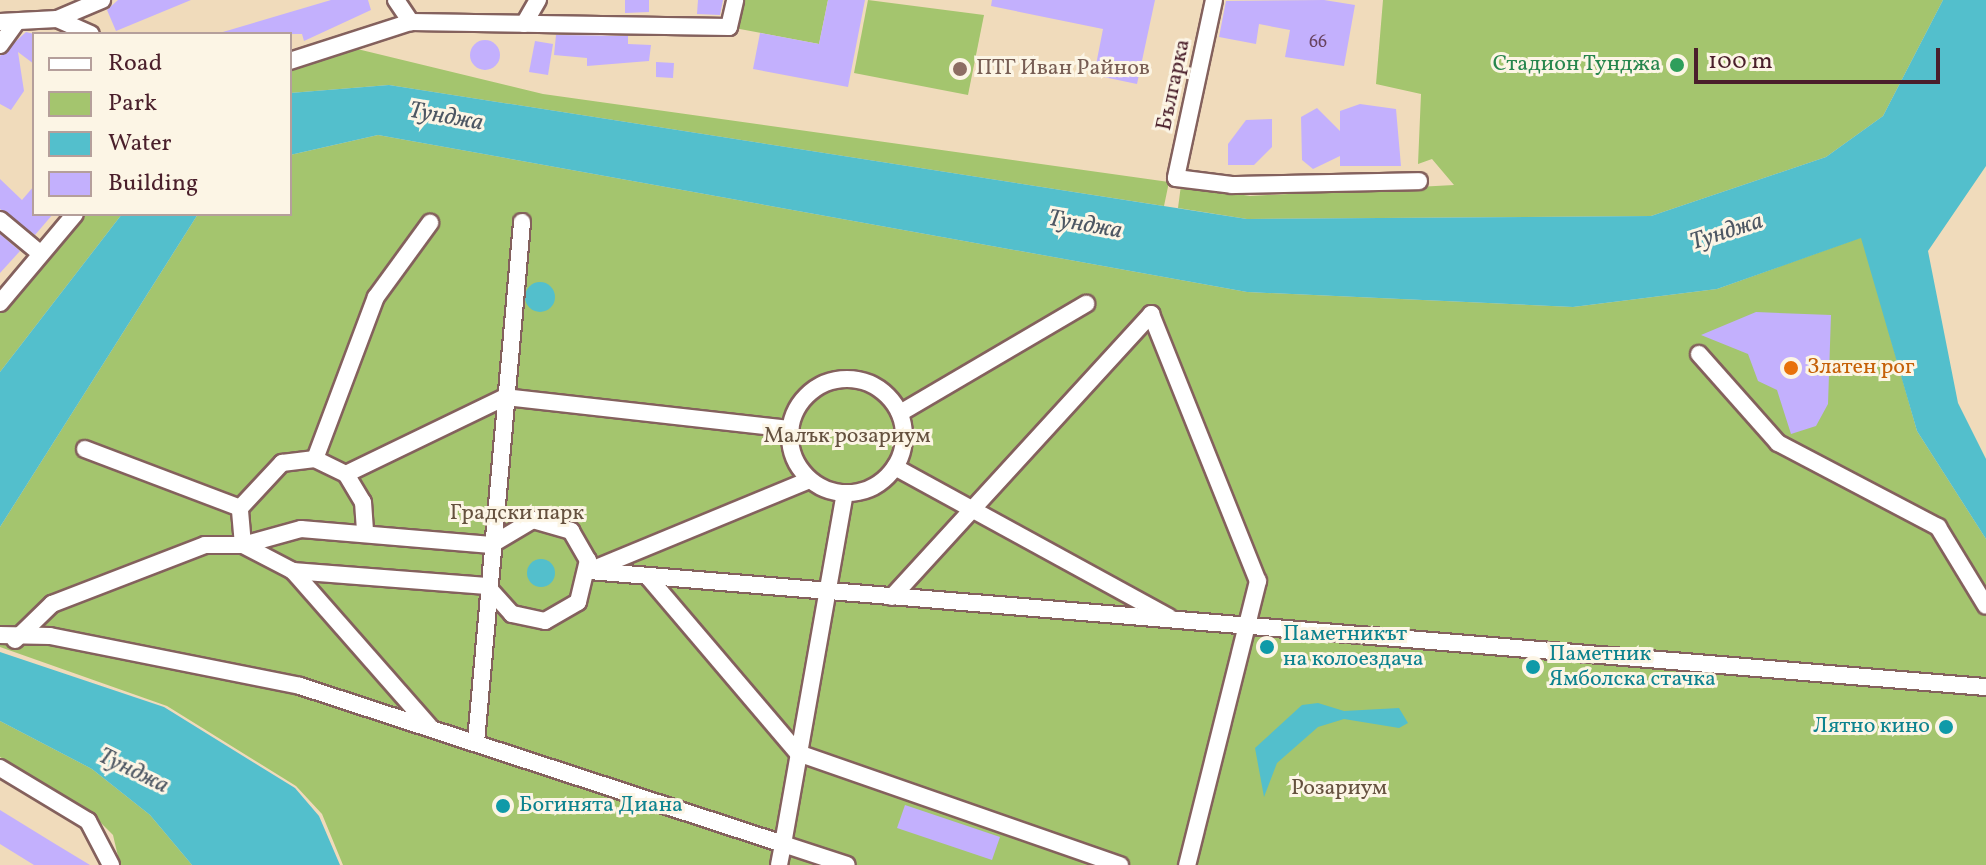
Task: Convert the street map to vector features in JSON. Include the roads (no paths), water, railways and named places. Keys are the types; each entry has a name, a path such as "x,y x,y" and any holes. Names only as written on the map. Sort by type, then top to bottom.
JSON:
{"street":[{"path":"0,45 8,22 57,19 102,0"},
{"path":"396,0 411,22"},
{"path":"524,24 538,0"},
{"path":"292,60 411,22 729,27 735,0"},
{"name":"Българка","path":"1214,0 1176,178 1232,185 1419,181"},
{"path":"57,19 86,32"},
{"path":"0,303 73,216"},
{"path":"0,220 41,254"},
{"path":"476,742 487,586 522,222"},
{"path":"315,459 376,297 430,223"},
{"path":"900,413 1086,304"},
{"path":"892,597 1151,314 1258,581 1187,865"},
{"path":"1699,354 1778,443 1938,527 1986,606"},
{"path":"839,380 875,386 900,413 905,431 895,467 882,482 845,494 809,480 797,465 790,429 806,396 839,380"},
{"path":"346,474 505,397 790,429"},
{"path":"85,449 240,508"},
{"path":"243,545 240,508 282,463 315,459 346,474 363,502 365,534"},
{"path":"895,467 1174,620"},
{"path":"589,571 809,480"},
{"path":"779,865 845,494"},
{"path":"8,638 52,604 205,545 243,545 301,529 491,545 519,524 548,521 579,540 589,571 578,602 545,621 512,614 487,586 293,571"},
{"path":"243,545 293,571 430,727"},
{"path":"589,571 1986,687"},
{"path":"648,577 798,753 1120,865"},
{"path":"8,638 50,636 300,686 847,865"},
{"path":"0,768 88,821 111,865"}],"water":[{"name":"Тунджа","path":"1943,0 1986,0 1986,166 1928,251 1958,403 1986,459 1986,539 1917,431 1861,238 1717,289 1573,307 1247,292 378,135 292,155 292,93 389,85 1247,219 1651,216 1826,157 1883,116"},
{"path":"120,216 197,216 0,527 0,372"},
{"path":"540,282 550,287 555,297 550,307 540,312 530,307 525,297 530,287"},
{"path":"541,559 551,563 555,573 551,583 541,587 531,583 527,573 531,563"},
{"name":"Тунджа","path":"0,652 164,707 295,788 319,816 340,865 192,865 150,815 92,769 0,721"},
{"path":"1318,703 1344,711 1399,708 1408,723 1399,728 1344,719 1318,727 1277,763 1264,797 1255,748 1302,705"}],"place":[{"name":"Стадион Тунджа","path":"1677,65"},
{"name":"ПТГ Иван Райнов","path":"960,69"},
{"name":"Златен рог","path":"1791,368"},
{"name":"Паметникът на колоездача","path":"1267,647"},
{"name":"Паметник Ямболска стачка","path":"1533,667"},
{"name":"Лятно кино","path":"1946,727"},
{"name":"Богинята Диана","path":"503,806"}],"park label":[{"name":"Малък розариум","path":"847,437"},
{"name":"Градски парк","path":"517,514"},
{"name":"Розариум","path":"1339,789"}]}
